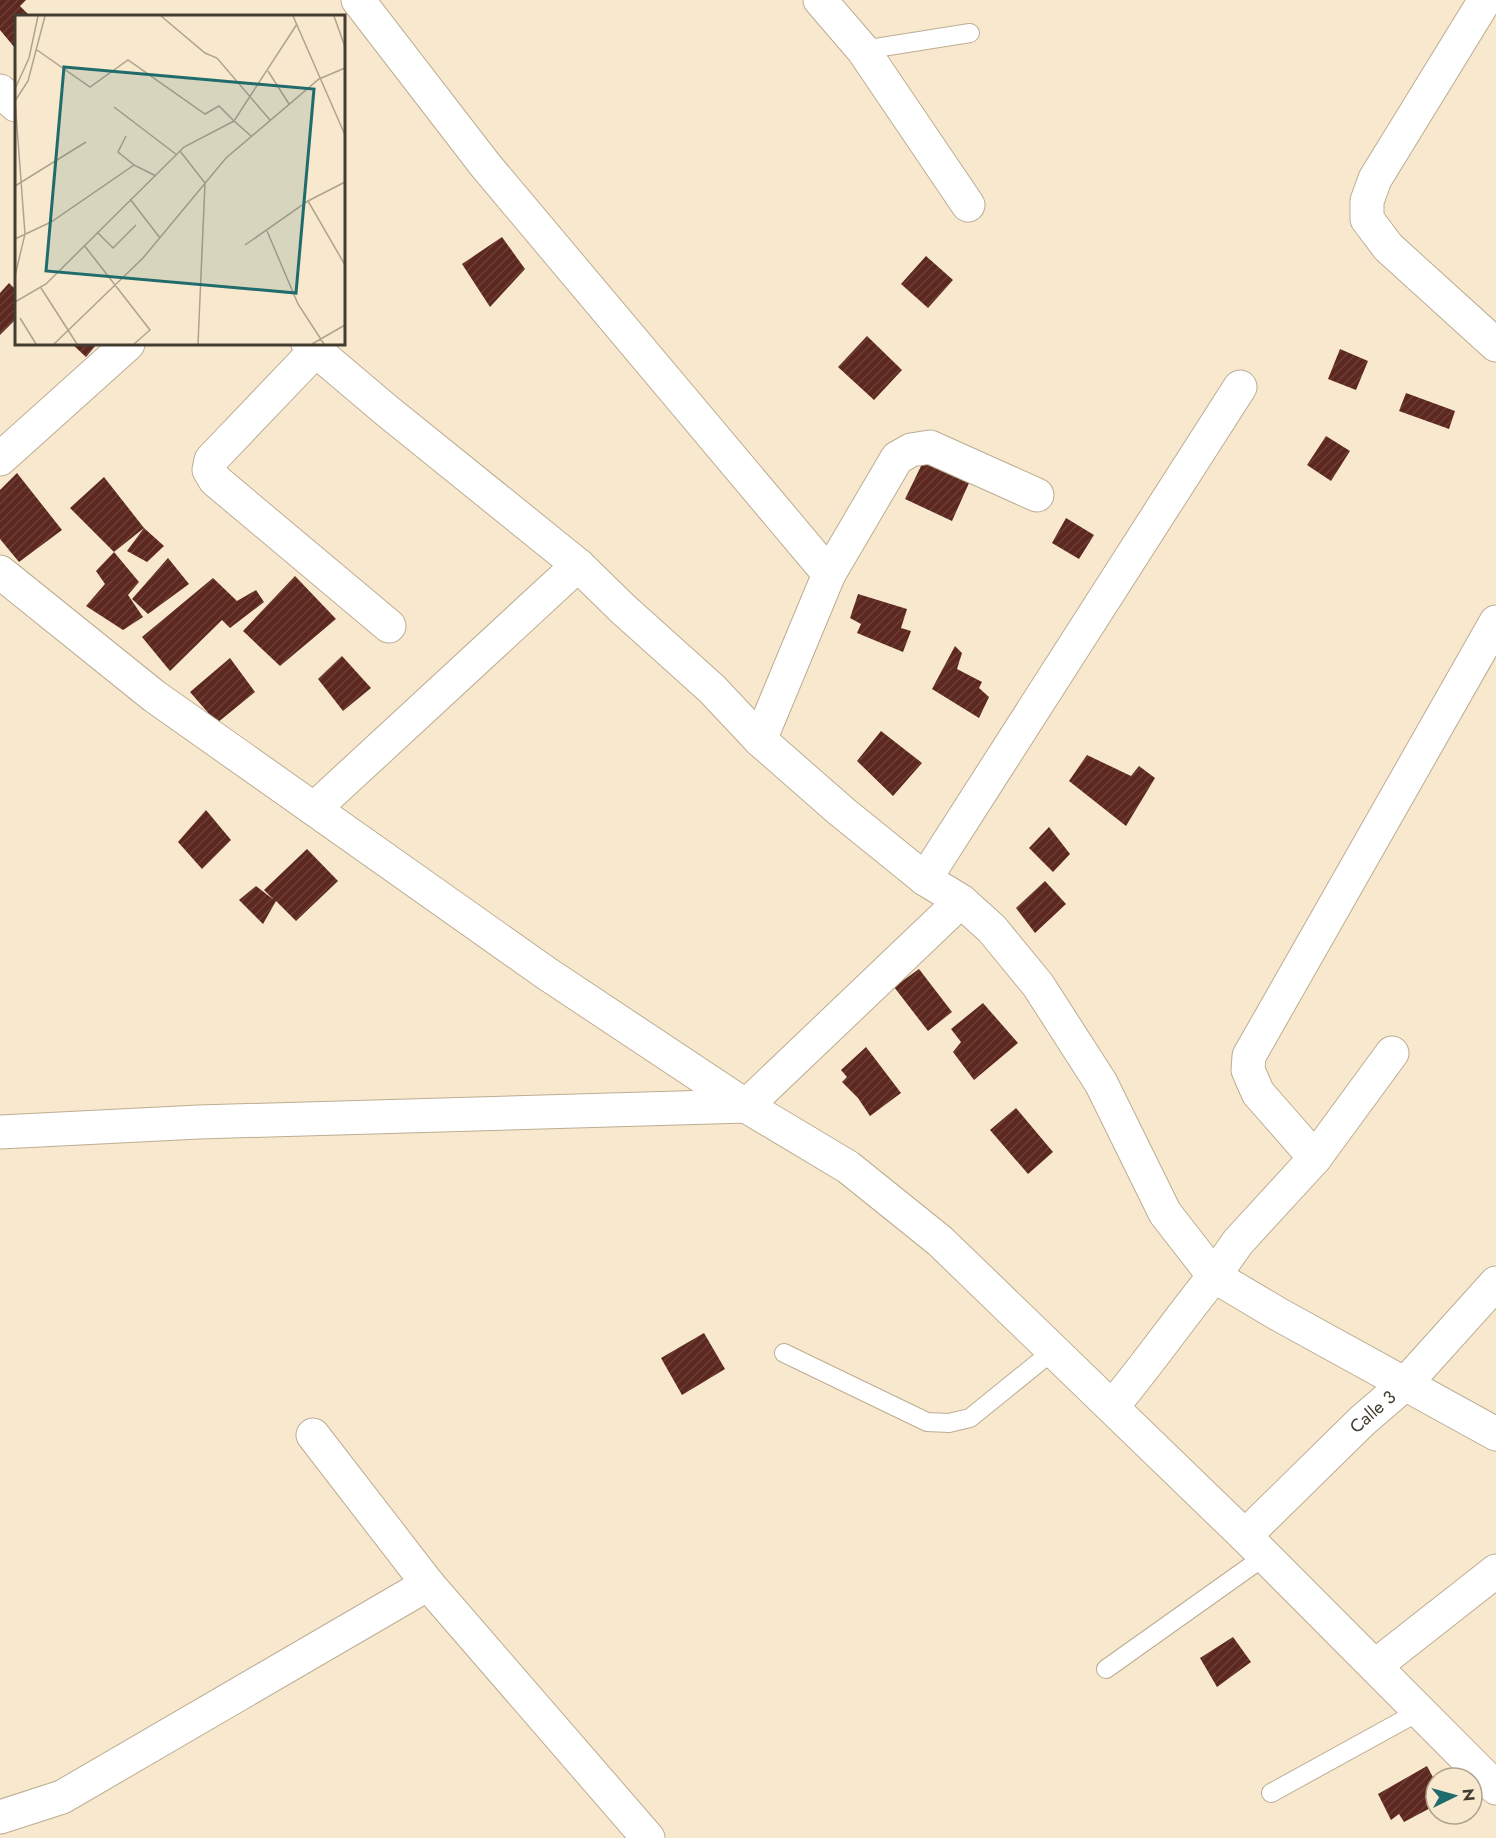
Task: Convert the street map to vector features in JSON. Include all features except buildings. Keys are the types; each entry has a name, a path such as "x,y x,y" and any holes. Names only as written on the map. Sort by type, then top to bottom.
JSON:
{"street":[{"path":"358,0 486,166 829,574"},
{"path":"820,0 863,50 968,205"},
{"path":"1485,0 1375,179 1366,201 1366,219 1388,247 1496,345"},
{"path":"0,91 15,104"},
{"path":"0,459 127,345"},
{"path":"389,626 215,480 208,470 212,460 312,347 386,410 578,565 712,689 760,740 841,811 925,879 961,901 992,929 1038,985 1101,1083 1165,1213 1214,1276 1278,1314 1496,1434"},
{"path":"925,879 1240,387"},
{"path":"760,740 829,574 897,458 910,450 930,447 1038,495"},
{"path":"314,809 578,565"},
{"path":"0,572 154,696 546,973 746,1106 857,1174 940,1241 1255,1546 1496,1788"},
{"path":"1315,1158 1258,1092 1248,1070 1249,1056 1496,622"},
{"path":"0,1132 199,1122 746,1106 961,901"},
{"path":"1112,1407 1156,1354 1176,1323 1238,1242 1315,1158 1392,1053"},
{"name":"Calle 3","path":"1255,1546 1362,1421 1405,1384 1496,1283"},
{"path":"313,1435 428,1584 648,1838"},
{"path":"1375,1666 1496,1571"},
{"path":"0,1817 62,1797 428,1584"}],"lane":[{"path":"863,50 970,33"},
{"path":"784,1353 927,1422 948,1423 970,1418 1054,1350"},
{"path":"1106,1669 1255,1546"},
{"path":"1271,1793 1420,1711"}]}
